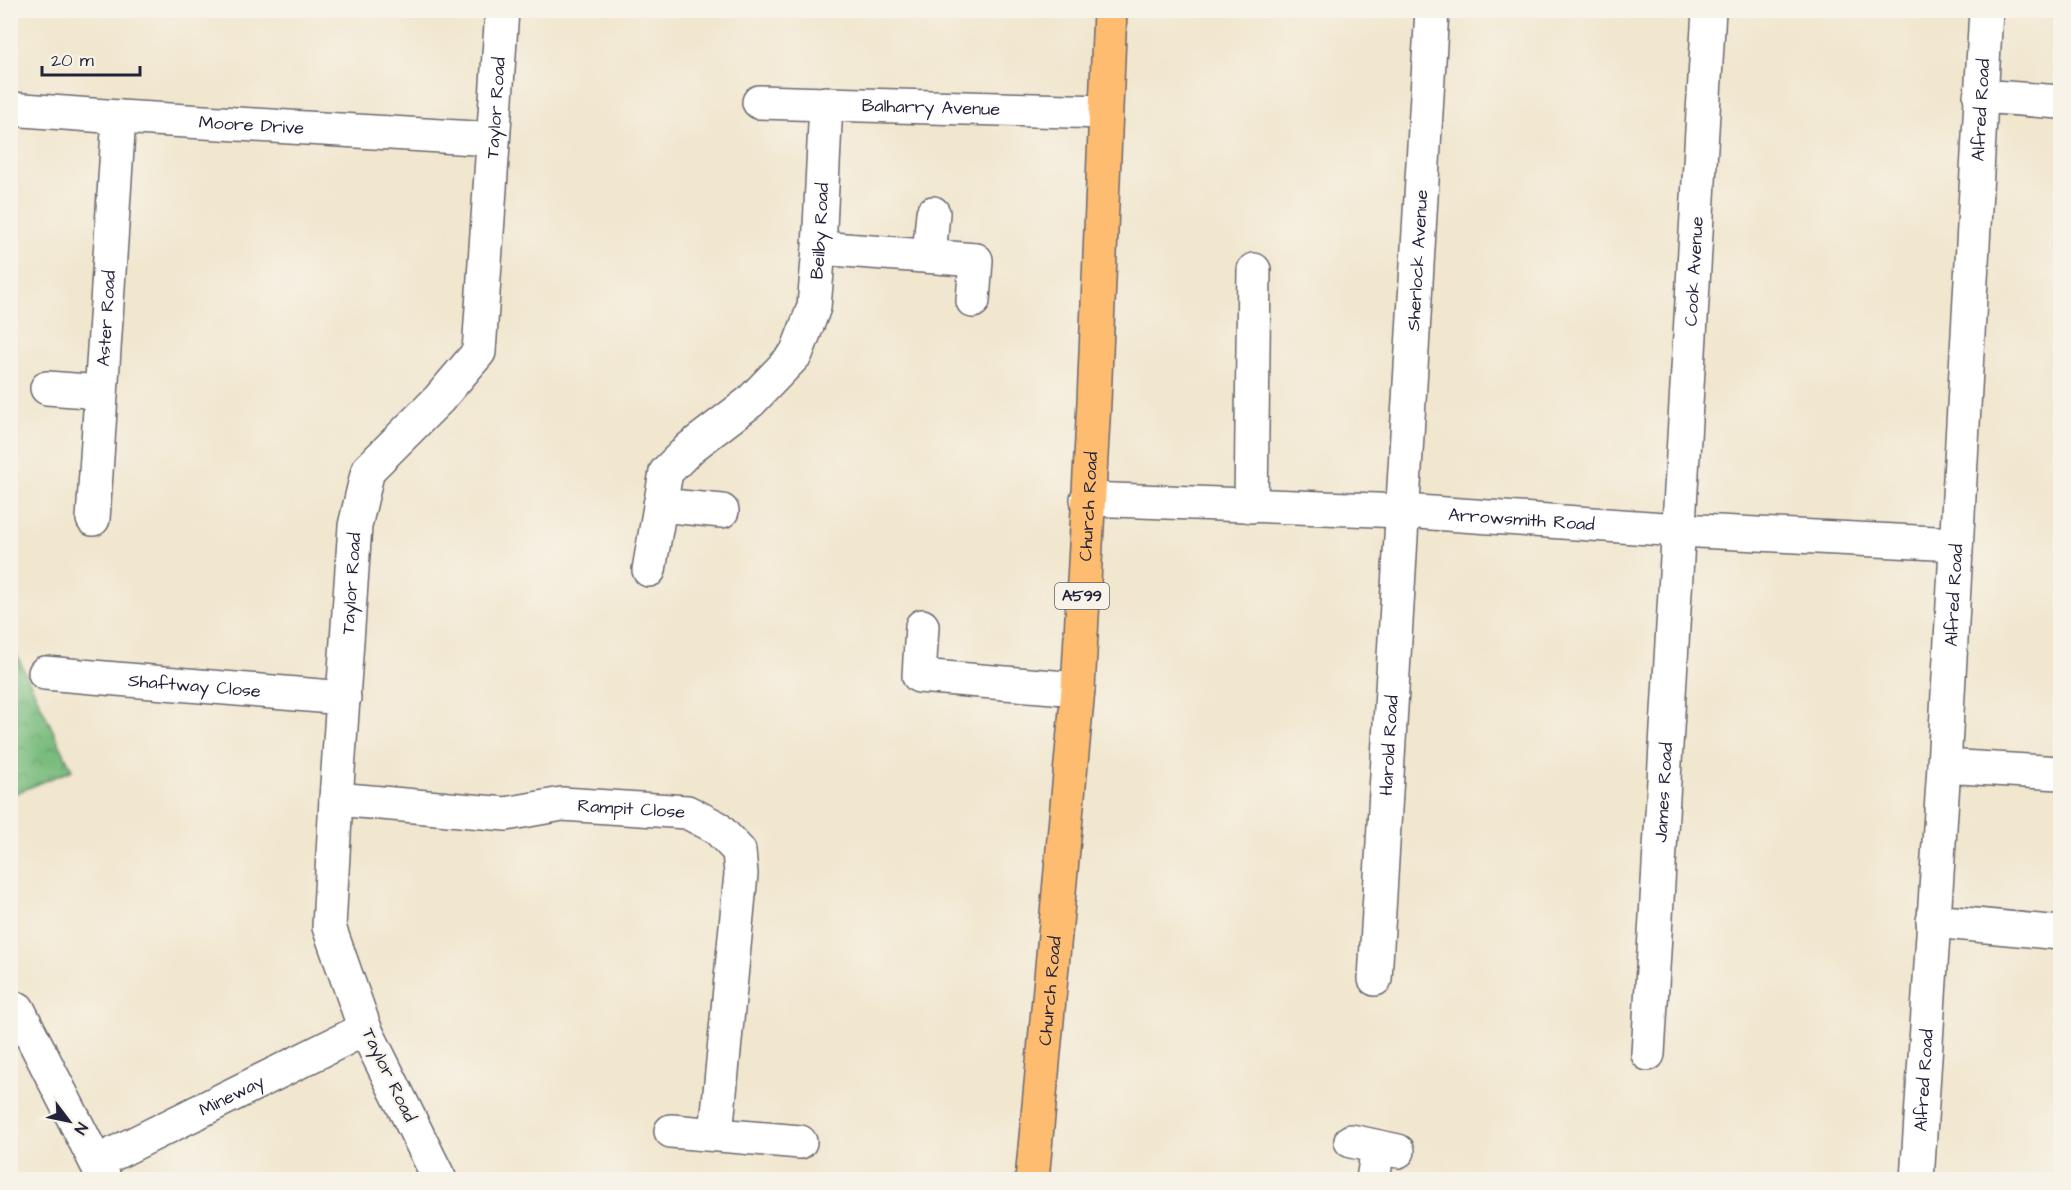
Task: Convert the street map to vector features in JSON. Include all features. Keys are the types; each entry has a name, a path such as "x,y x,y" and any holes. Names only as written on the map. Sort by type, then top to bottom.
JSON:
{"main road":[{"name":"Church Road","path":"1032,1179 1078,689 1094,402 1104,112 1110,10"}],"street":[{"name":"Taylor Road","path":"440,1179 365,1029 329,927 356,526 368,470 439,399 479,352 502,10"},
{"name":"Sherlock Avenue","path":"1403,511 1432,10"},
{"name":"Cook Avenue","path":"1679,530 1709,10"},
{"name":"Alfred Road","path":"1917,1179 1944,766 1986,10"},
{"path":"1980,96 2061,102"},
{"name":"Balharry Avenue","path":"759,102 1104,112"},
{"name":"Beilby Road","path":"660,505 666,472 691,447 750,402 796,354 814,307 826,103"},
{"name":"Moore Drive","path":"10,109 492,139"},
{"name":"Aster Road","path":"93,519 119,117"},
{"path":"930,256 933,213"},
{"path":"819,248 976,260 972,301"},
{"path":"1251,506 1254,270"},
{"path":"47,388 101,392"},
{"name":"Arrowsmith Road","path":"1087,499 1403,511 1679,530 1956,544"},
{"path":"649,570 660,505 722,512"},
{"name":"Harold Road","path":"1375,979 1403,511"},
{"name":"James Road","path":"1648,1054 1679,530"},
{"path":"922,626 919,676 1078,689"},
{"name":"Shaftway Close","path":"45,673 344,698"},
{"path":"1944,766 2061,773"},
{"name":"Rampit Close","path":"336,800 506,814 562,804 687,812 716,827 739,851 741,874 716,1134"},
{"path":"1933,921 2061,933"},
{"path":"10,1008 18,1009 101,1171"},
{"name":"Mineway","path":"101,1171 365,1029"},
{"path":"671,1131 800,1142"},
{"path":"1373,1179 1376,1146"}],"green space":[{"path":"11,643 72,770 10,795"}]}
